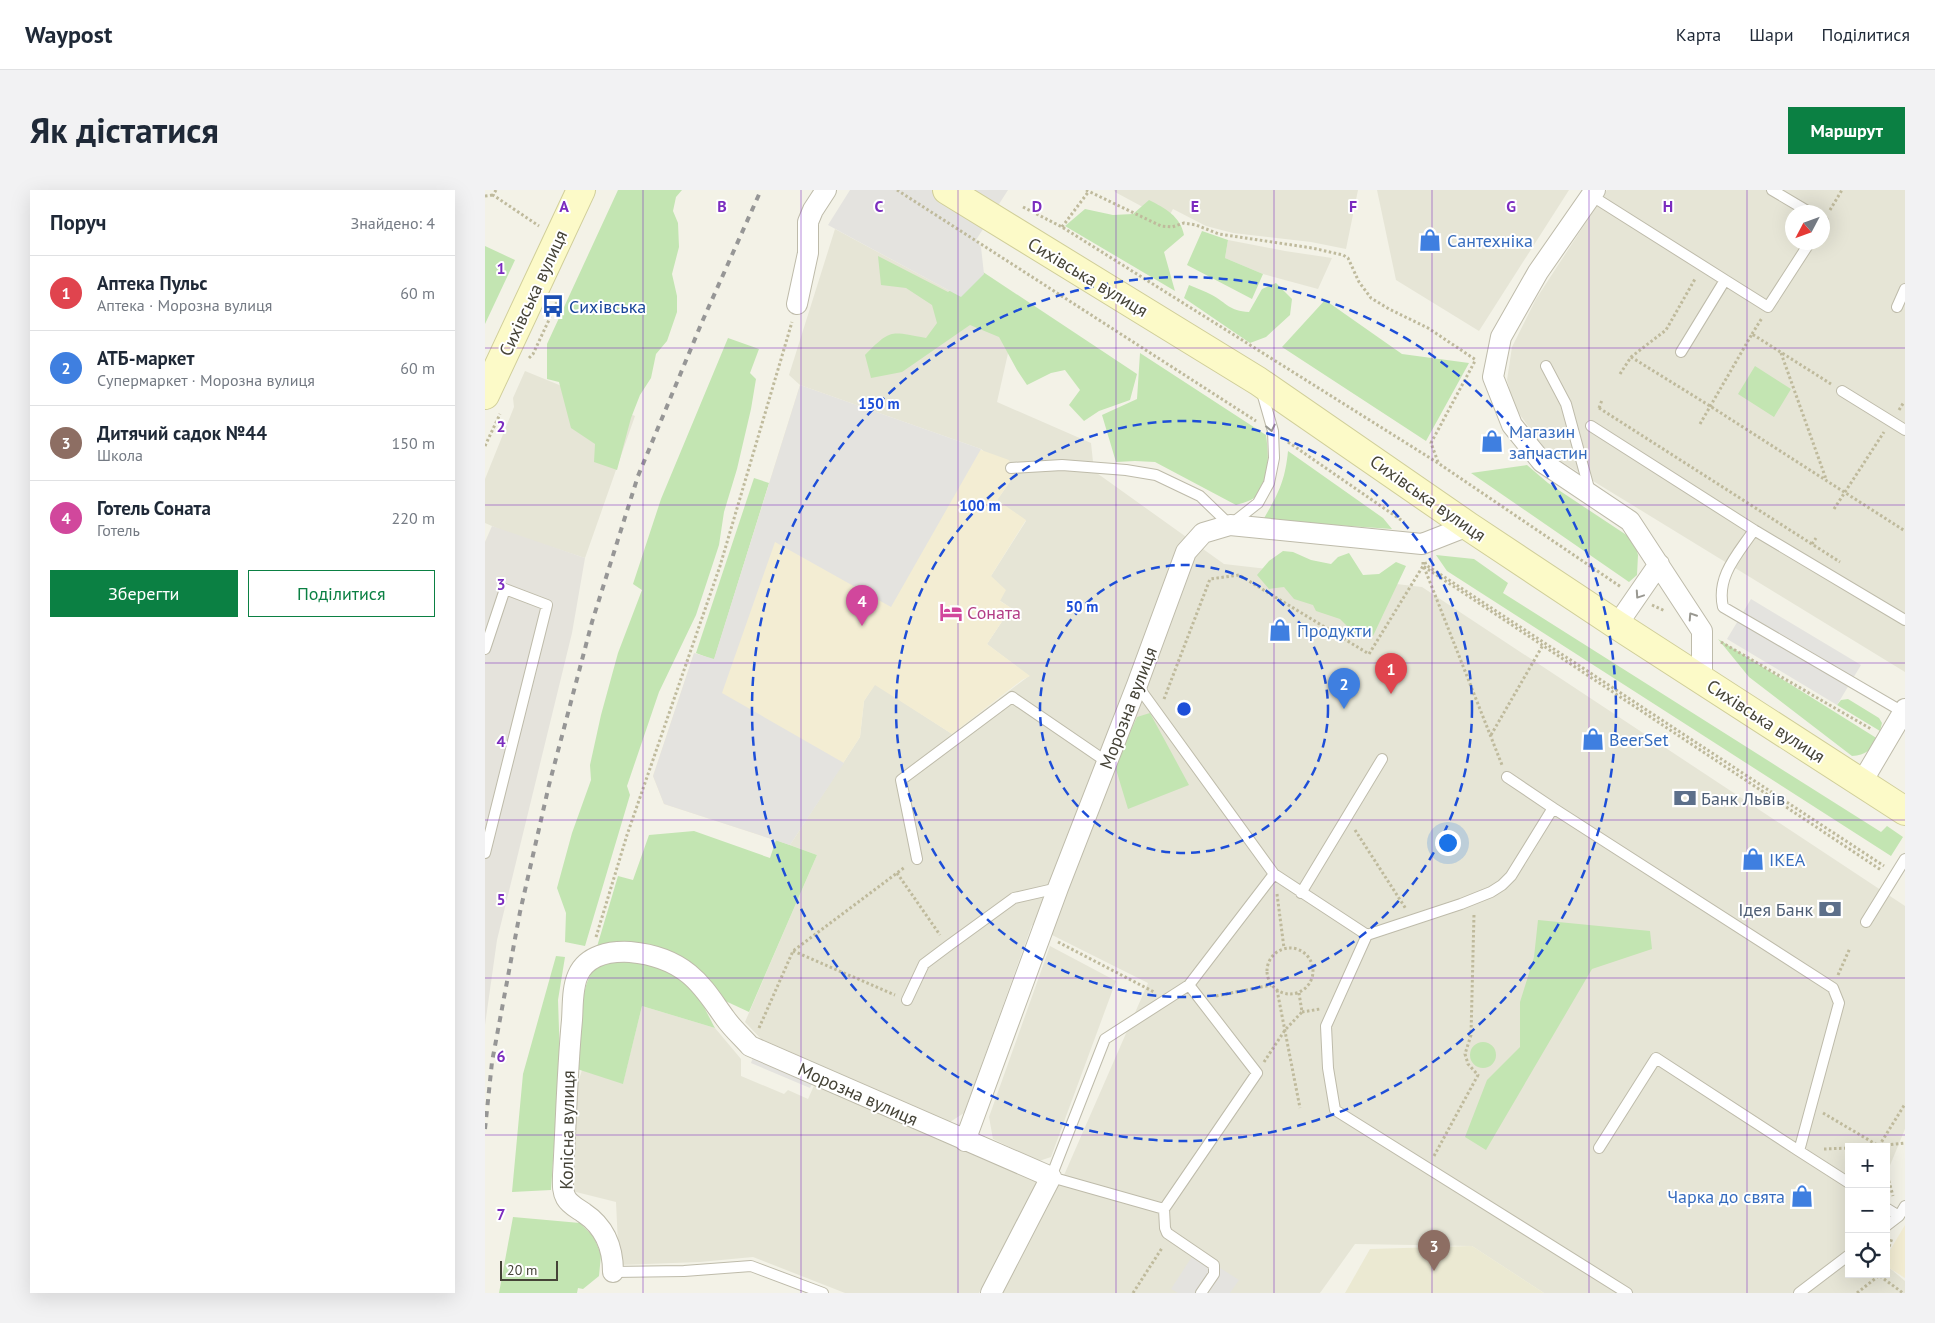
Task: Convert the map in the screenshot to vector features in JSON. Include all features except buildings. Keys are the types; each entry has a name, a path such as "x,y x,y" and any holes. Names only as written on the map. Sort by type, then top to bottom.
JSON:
{"main road":[{"name":"Сихівська вулиця","path":"485,395 581,190"},
{"name":"Сихівська вулиця","path":"947,190 1258,381 1468,526 1617,625 1905,811"}],"street":[{"path":"797,304 807,253 808,222 813,210 826,190"},
{"path":"1593,193 1538,272 1501,337 1493,377 1512,425 1542,462 1630,521 1702,631 1701,679"},
{"name":"Морозна вулиця","path":"965,1141 1058,888 1137,685 1186,552 1203,533 1230,525 1422,544 1468,526"},
{"path":"1617,625 1659,564"},
{"path":"1862,782 1904,710"},
{"path":"593,958 605,953 625,952 641,953 670,961 690,974 726,1020 750,1046"},
{"name":"Колісна вулиця","path":"593,958 578,975 575,990 565,1116 564,1191 566,1199 585,1213 606,1236 611,1247 613,1272"},
{"name":"Морозна вулиця","path":"750,1046 1051,1177"},
{"path":"991,1293 1051,1177"}],"lane":[{"path":"1772,190 1797,205"},
{"path":"1593,193 1768,307 1804,250"},
{"path":"1681,352 1725,280"},
{"path":"1897,307 1905,289"},
{"path":"1546,366 1566,404 1591,495"},
{"path":"1011,468 1062,465 1127,470 1156,475 1200,496 1230,525 1258,503 1269,483 1274,458 1273,431 1258,381"},
{"path":"1842,391 1905,430"},
{"path":"1591,426 1754,530 1905,620"},
{"path":"1754,530 1724,577 1720,594 1723,607 1904,710"},
{"path":"485,649 505,589 547,605 485,853"},
{"path":"1137,685 1273,874 1367,935"},
{"path":"917,859 901,780 1012,697 1107,762"},
{"path":"1301,893 1382,759"},
{"path":"1507,777 1833,988 1839,1003 1799,1151"},
{"path":"1553,808 1511,876 1502,885 1475,899 1367,935 1326,1026 1328,1068 1335,1110 1627,1293"},
{"path":"1866,922 1905,859"},
{"path":"1165,1209 1051,1177 1105,1039 1189,985 1273,874"},
{"path":"907,1000 924,964 948,946 1014,898 1058,888"},
{"path":"1189,985 1257,1073 1165,1209 1165,1228 1170,1236 1214,1266 1214,1274 1201,1293"},
{"path":"1599,1148 1656,1058 1845,1180"},
{"path":"1890,1223 1899,1216 1905,1206"},
{"path":"1890,1210 1899,1216"},
{"path":"1799,1293 1845,1257"},
{"name":"Колісна вулиця","path":"613,1272 684,1271 751,1266 823,1293"}],"path":[{"path":"493,195 496,190"},
{"path":"897,190 1273,431 1402,519"},
{"path":"1062,227 1088,190 1161,226 1171,227 1184,223 1196,225 1219,234 1312,248 1343,255 1348,258 1359,282 1371,298 1428,328 1476,360 1493,377"},
{"path":"1830,210 1842,190"},
{"path":"485,196 493,195 539,226"},
{"path":"1022,207 1062,227 1439,462 1431,443 1479,353"},
{"path":"1620,374 1631,358 1666,330 1696,280 1689,273"},
{"path":"593,958 593,946 627,835 720,566 797,304"},
{"path":"1700,424 1752,334 1842,391"},
{"path":"1781,352 1826,480"},
{"path":"1631,358 1711,406 1905,531"},
{"path":"1599,408 1843,564"},
{"path":"1834,509 1891,422"},
{"path":"1680,459 1683,454"},
{"path":"1811,544 1816,538"},
{"path":"1422,544 1423,566 1507,777"},
{"path":"1422,544 1426,565 1895,876"},
{"path":"1423,566 1895,876"},
{"path":"1159,714 1210,579 1239,575 1369,654 1423,566"},
{"path":"1490,735 1543,645"},
{"path":"1347,817 1413,920"},
{"path":"750,1046 793,951 917,859"},
{"path":"897,874 948,946"},
{"path":"1273,874 1285,948"},
{"path":"1428,1168 1478,1075 1468,1064 1465,1054 1471,1035 1475,899"},
{"path":"1042,933 1167,999"},
{"path":"1285,948 1300,950 1306,954 1313,968 1311,982 1306,989 1299,993 1284,994 1271,985 1268,978 1268,963 1278,951 1285,948"},
{"path":"1833,988 1850,948"},
{"path":"793,951 907,1000"},
{"path":"1200,1000 1271,985"},
{"path":"1277,990 1300,1108"},
{"path":"1257,1073 1285,1030 1302,1012 1299,993"},
{"path":"1881,1143 1905,1104"},
{"path":"1811,1106 1874,1143"},
{"path":"1890,1145 1905,1143"},
{"path":"1133,1293 1170,1236"},
{"path":"1857,1293 1876,1278"},
{"path":"1884,1278 1903,1293"}],"shaded area":[{"path":"850,190 1008,190 976,240 981,247 984,274 961,297 828,225"},
{"path":"1114,190 1358,190 1346,249 1311,242 1233,233 1206,226 1173,209 1167,220"},
{"path":"1377,190 1569,190 1479,331 1396,280"},
{"path":"1607,190 1905,190 1905,672 1549,454 1514,407 1507,380 1512,347 1536,299"},
{"path":"835,229 961,297 1011,340 997,402 1091,443 1094,471 1224,564 1422,587 1905,906 1905,1129 1890,1165 1890,1143 1845,1143 1845,1278 1890,1278 1890,1268 1905,1281 1905,1293 1544,1293 1472,1246 1355,1244 1320,1293 1001,1293 1065,1173 1148,983 1032,925 964,1113 950,1122 761,1039 745,1022 817,855 790,845 860,737 864,701 875,684 952,734 1029,676 987,644 1011,608 999,600 991,576 1026,521 997,500 1014,476 981,449 800,385 789,375"},
{"path":"1228,240 1332,258 1318,289 1263,274 1225,258"},
{"path":"525,371 635,416 585,558 506,532 485,523 485,479 514,407 513,398"},
{"path":"800,385 1009,460 1014,476 997,500 1026,520 991,576 1006,590 1000,601 1011,608 987,644 1030,676 1022,680 952,734 875,685 864,701 860,737 790,845 664,804 653,776 694,653 714,659"},
{"path":"800,385 981,449 891,607 775,542 722,693 844,763 790,845 664,804 653,776 694,653 714,659"},
{"path":"492,526 585,558 572,633 497,940 485,1025 485,542"},
{"path":"1751,599 1861,665 1837,705 1727,639"},
{"path":"1050,946 1116,981 1051,1157 1039,1161 993,1139 989,1117"},
{"path":"642,1006 715,1028 741,1059 741,1076 784,1094 788,1090 808,1099 817,1079 1042,1181 979,1293 845,1293 753,1257 700,1262 619,1265 616,1202 572,1191 576,1089 582,1070 623,1083"},
{"path":"756,1049 816,1075 810,1088 751,1063"},
{"path":"1905,1225 1905,1278 1890,1269 1890,1250"},
{"path":"1472,1246 1544,1293 1345,1293 1370,1249"},
{"path":"1195,1252 1239,1280 1230,1293 1178,1293 1171,1289"}],"green space":[{"path":"618,190 682,190 676,197 673,211 678,223 679,247 672,274 677,296 677,312 667,341 656,354 651,378 640,395 631,418 617,470 594,462 595,444 571,428 559,382 547,379 547,344"},
{"path":"1149,200 1161,206 1176,218 1184,235 1164,252 1175,291 1065,226 1085,209 1113,215 1133,214"},
{"path":"1202,231 1228,240 1225,258 1263,274 1252,299 1187,265"},
{"path":"485,246 515,260 485,324"},
{"path":"878,256 948,292 980,270 1137,374 1130,400 1099,411 1084,421 1069,405 1080,390 1065,370 1051,373 1027,385 999,337 970,325 902,372 871,378 865,355 881,340 892,334 905,334 926,338 937,323 932,305 906,288 881,285"},
{"path":"1276,283 1292,299 1290,315 1266,337 1250,343 1184,298 1189,285 1217,298 1232,308 1249,312 1262,289"},
{"path":"1325,300 1402,354 1469,363 1426,441 1282,347"},
{"path":"728,338 759,349 750,373 756,379 751,409 737,469 724,512 719,545 696,615 659,692 627,786 630,795 585,946 565,942 566,913 557,888 572,833 591,780 590,765 618,653 642,590 633,584 661,499"},
{"path":"1140,353 1266,435 1268,459 1266,475 1255,497 1236,505 1155,462 1116,462 1102,415 1137,399"},
{"path":"1755,366 1791,389 1774,417 1738,394"},
{"path":"1288,451 1383,518 1392,529 1263,520 1280,487"},
{"path":"1527,465 1548,483 1634,540 1638,555 1637,575 1629,582 1471,473"},
{"path":"754,478 769,483 714,660 696,653"},
{"path":"1283,551 1293,552 1311,560 1331,564 1338,557 1349,553 1363,575 1379,574 1396,562 1406,566 1373,636 1356,635 1340,619 1316,611 1313,605 1294,599 1284,587 1269,589 1257,575 1269,561"},
{"path":"1436,555 1474,559 1508,583 1503,593 1881,832 1887,826 1903,837 1891,856 1447,571"},
{"path":"1718,639 1878,739 1868,751 1852,756 1749,677"},
{"path":"1848,699 1879,718 1882,723 1880,731 1837,705 1841,700"},
{"path":"1150,713 1189,785 1128,809 1115,766 1137,717"},
{"path":"694,831 770,858 776,840 817,855 749,1012 719,998 704,978 596,950 618,876 633,880 649,835"},
{"path":"1538,920 1650,931 1652,949 1592,969 1486,1150 1465,1137 1487,1080 1520,1047 1520,1002 1534,957"},
{"path":"556,956 565,957 558,1000 560,1059 551,1190 512,1192 523,1074"},
{"path":"608,960 651,962 671,968 688,981 695,990 715,1028 642,1006 623,1084 577,1069 580,1019 584,992 592,972"},
{"path":"1483,1042 1492,1046 1496,1055 1492,1064 1483,1068 1474,1064 1470,1055 1474,1046"},
{"path":"513,1217 580,1223 594,1237 601,1255 599,1276 583,1289 578,1288 577,1293 499,1293"}],"railway":[{"path":"485,1129 492,1062 520,912 549,785 592,622 638,476 702,322 761,190"}],"place":[{"name":"Сантехніка","path":"1430,240"},
{"name":"Сихівська","path":"553,306"},
{"name":"Магазин запчастин","path":"1492,441"},
{"name":"Соната","path":"951,612"},
{"name":"Готель Соната","path":"862,626"},
{"name":"Продукти","path":"1280,630"},
{"name":"Аптека Пульс","path":"1391,694"},
{"name":"АТБ-маркет","path":"1344,709"},
{"name":"BeerSet","path":"1593,739"},
{"name":"Банк Львів","path":"1685,798"},
{"name":"IKEA","path":"1753,859"},
{"name":"Ідея Банк","path":"1830,909"},
{"name":"Чарка до свята","path":"1802,1196"},
{"name":"Дитячий садок №44","path":"1434,1271"}]}
